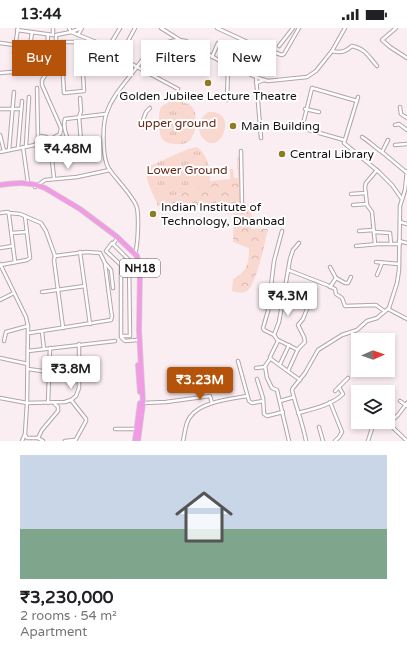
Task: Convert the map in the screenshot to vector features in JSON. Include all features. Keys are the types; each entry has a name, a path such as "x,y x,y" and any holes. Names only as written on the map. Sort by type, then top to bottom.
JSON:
{"highway":[{"name":"NH18","path":"0,187 28,183 86,212 116,236 135,254 138,259 140,270 140,331 143,403 138,441"},
{"name":"NH18","path":"0,187 36,186 81,213 114,242 131,254 136,262 137,340 140,394 135,441"}],"street":[{"path":"16,40 17,29 53,35 53,28"},
{"path":"69,28 71,32 91,40"},
{"path":"50,140 60,134 61,128 42,85 42,80 56,59 56,35 82,28"},
{"path":"78,35 82,28"},
{"path":"113,40 120,28"},
{"path":"129,40 135,28"},
{"path":"161,28 180,40"},
{"path":"217,28 256,46 283,55 299,28"},
{"path":"279,46 293,28"},
{"path":"218,43 212,57 256,77 268,81 308,77 316,71 332,51 345,28"},
{"path":"396,28 382,40 390,48 407,58"},
{"path":"31,40 32,32"},
{"path":"47,40 48,34"},
{"path":"61,42 81,42 84,91 64,93 61,42"},
{"path":"0,43 12,44"},
{"path":"332,51 346,51 352,46 359,48 365,51 377,66"},
{"path":"135,254 137,245 137,208 110,170 104,141 106,114 117,93 141,62"},
{"path":"133,64 178,89"},
{"path":"0,73 12,72"},
{"path":"227,100 228,76"},
{"path":"256,77 261,138"},
{"path":"256,83 264,80"},
{"path":"0,135 2,151 36,144 38,138 38,88"},
{"path":"344,140 302,128 312,88 357,101"},
{"path":"9,150 14,92"},
{"path":"28,183 25,147 29,97"},
{"path":"358,97 344,143 353,152 377,170 392,185 402,199"},
{"path":"80,98 81,111 79,117 82,141"},
{"path":"18,148 22,101"},
{"path":"400,107 401,114 407,118"},
{"path":"144,120 146,112 150,108"},
{"path":"0,109 22,109"},
{"path":"306,109 319,112"},
{"path":"71,147 65,130 64,120 68,118 106,114"},
{"path":"395,125 399,124 407,130"},
{"path":"38,138 44,136 50,140"},
{"path":"306,441 292,389 300,380 318,350 342,335 360,328 367,321 379,317 386,310 397,283 400,264 399,242 402,199 405,194 407,172 374,146 372,142 362,137"},
{"path":"50,140 54,178"},
{"path":"382,152 388,140"},
{"path":"395,145 407,144"},
{"path":"241,151 242,206"},
{"path":"36,186 45,180 54,178 77,177 110,170"},
{"path":"375,244 372,211 367,204 366,183 377,170"},
{"path":"351,194 366,193"},
{"path":"352,205 367,204"},
{"path":"0,213 25,216 40,222 43,226 55,256 54,260 57,290 63,328"},
{"path":"9,213 16,262"},
{"path":"22,441 25,434 27,403 28,326 26,317 0,265 27,260 30,258 25,216"},
{"path":"400,222 407,224"},
{"path":"282,231 274,261 268,311 263,328 274,335 278,340 298,350"},
{"path":"359,231 390,233 391,244"},
{"path":"12,233 26,232"},
{"path":"121,336 130,336 129,260 114,242 106,251 121,264 121,336 125,341 137,340"},
{"path":"356,246 391,244 399,242 407,243"},
{"path":"274,335 279,322 292,253 299,243"},
{"path":"0,248 13,246"},
{"path":"28,333 108,321 112,318 105,264 101,254 98,252 80,252 55,256"},
{"path":"80,252 90,324"},
{"path":"376,262 400,264"},
{"path":"377,276 382,263"},
{"path":"105,264 111,270 113,288"},
{"path":"330,267 336,278 346,283 351,277"},
{"path":"288,270 335,289 336,294 342,298 346,306 376,305 407,319"},
{"path":"330,287 336,278"},
{"path":"42,292 85,286"},
{"path":"0,300 14,293"},
{"path":"288,371 298,350 305,340 298,325 309,304"},
{"path":"4,341 6,332 28,326"},
{"path":"42,331 44,349"},
{"path":"278,340 265,367 268,382 272,388 277,390 289,441"},
{"path":"28,351 115,341"},
{"path":"0,398 27,403 65,402 72,400 76,396 79,388 79,344"},
{"path":"280,364 289,345"},
{"path":"48,402 50,348"},
{"path":"0,358 28,364"},
{"path":"270,358 300,380"},
{"path":"238,361 249,401 263,401"},
{"path":"256,368 265,367"},
{"path":"28,369 42,371 49,376"},
{"path":"335,391 348,378"},
{"path":"257,379 263,401 263,411 266,416 283,412"},
{"path":"298,413 320,407 343,394 339,387"},
{"path":"143,403 166,402 210,396 212,403"},
{"path":"183,441 189,418 195,412 212,403 247,396"},
{"path":"280,401 294,398"},
{"path":"65,441 75,440 86,421 72,400"},
{"path":"395,417 407,405 400,401"},
{"path":"38,438 42,430 58,410 54,402"},
{"path":"330,402 342,430 341,434 335,441"},
{"path":"319,427 323,441"},
{"path":"115,429 136,429"},
{"path":"368,441 372,429"},
{"path":"394,429 407,441"},
{"path":"25,434 27,438 30,439"},
{"path":"26,441 38,438 43,441"}],"green space":[{"name":"upper ground","path":"169,102 184,103 190,105 194,110 196,123 193,136 185,143 168,143 161,137 159,114 161,107"},
{"path":"209,112 218,113 224,118 224,132 221,138 215,143 209,143 203,138 199,127 203,117"},
{"name":"Lower Ground","path":"197,147 208,162 210,181 157,203 148,182 146,170 150,166 188,149"},
{"path":"241,156 243,201 252,207 251,229 268,229 254,280 251,287 247,291 241,293 232,291 233,279 244,270 248,263 249,248 233,242 234,214 225,213 224,206 157,206 157,203 210,181 230,179 230,169 233,169 234,178 238,178 237,157"}],"place":[{"name":"Golden Jubilee Lecture Theatre","path":"208,83"},
{"name":"Main Building","path":"233,126"},
{"name":"Central Library","path":"282,154"},
{"name":"Indian Institute of Technology, Dhanbad","path":"153,214"}]}
